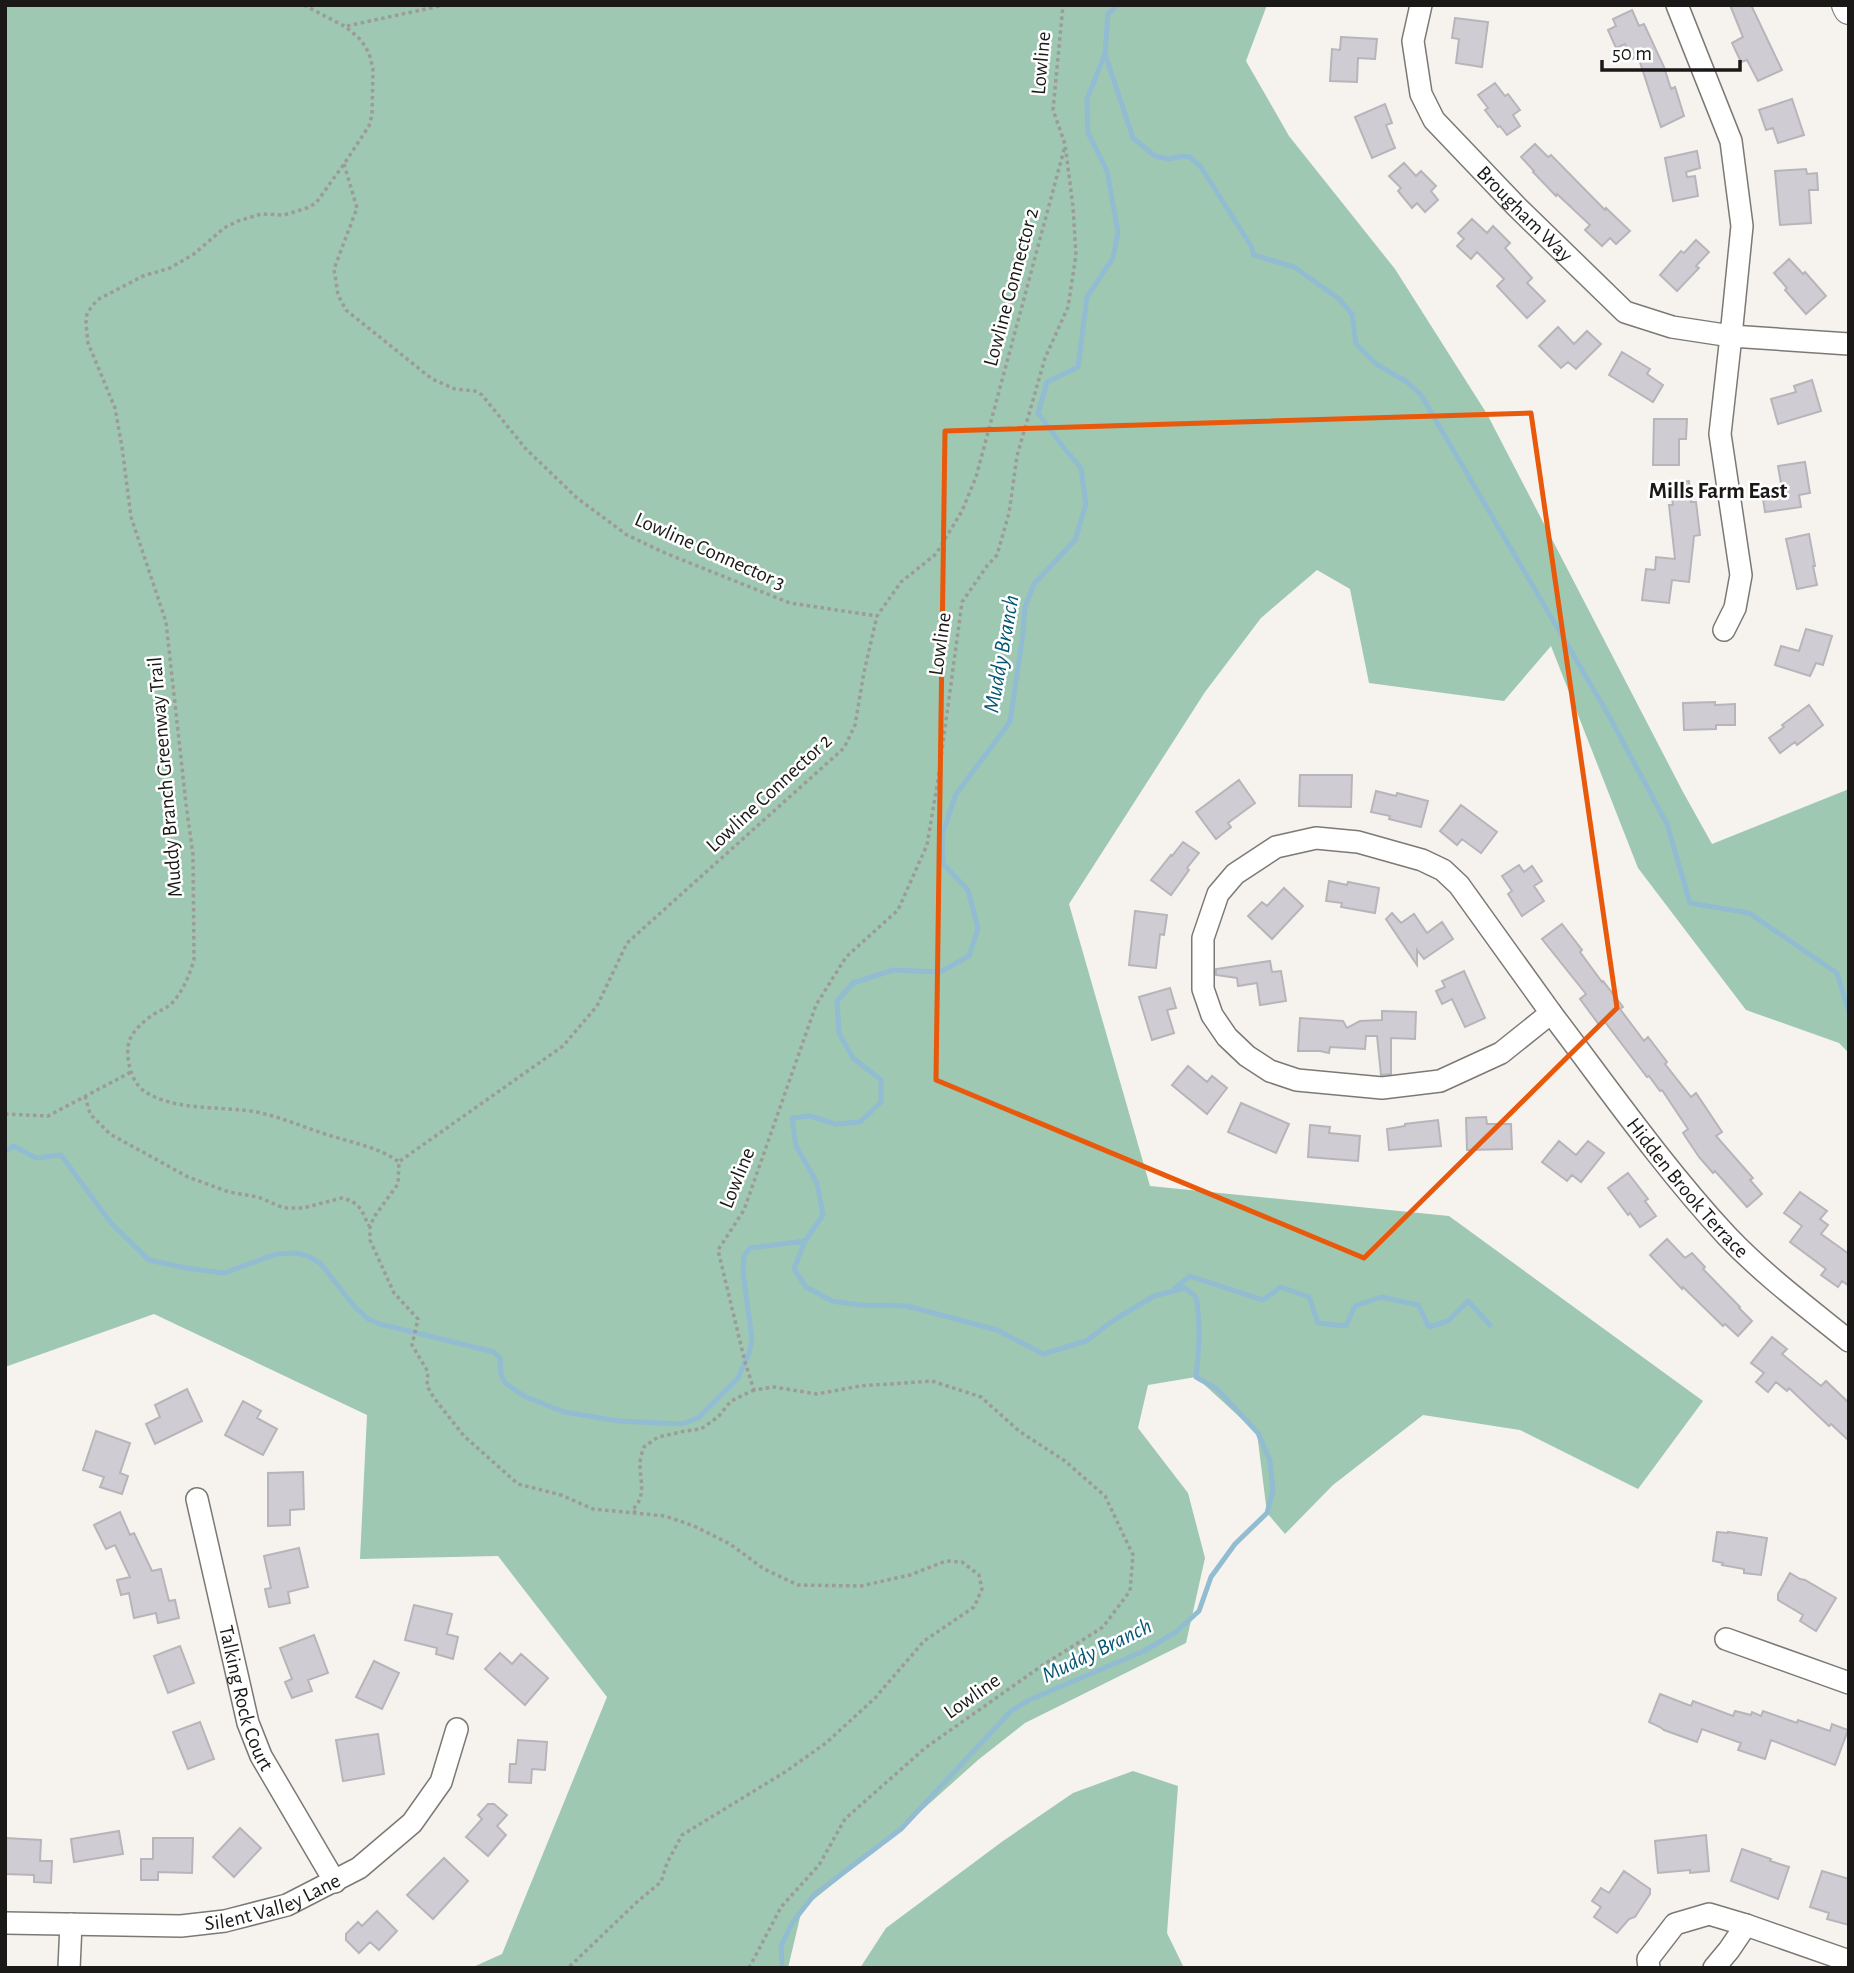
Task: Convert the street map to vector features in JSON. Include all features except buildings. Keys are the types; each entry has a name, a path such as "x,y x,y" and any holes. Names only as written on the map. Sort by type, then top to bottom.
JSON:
{"street":[{"name":"Brougham Way","path":"1421,5 1413,41 1421,94 1434,120 1517,207 1625,312 1672,327 1731,336 1849,344"},
{"path":"1677,5 1731,141 1742,226 1720,433 1741,575 1735,608 1724,631"},
{"name":"Hidden Brook Terrace","path":"1551,1013 1501,1053 1440,1081 1382,1088 1297,1080 1270,1071 1247,1056 1227,1037 1212,1014 1203,989 1203,938 1218,894 1235,874 1276,847 1316,838 1358,842 1422,860 1443,870 1459,885 1551,1013 1687,1190 1728,1236 1772,1279 1849,1341"},
{"name":"Talking Rock Court","path":"197,1499 248,1723 261,1756 335,1882"},
{"path":"1726,1639 1849,1683"},
{"name":"Silent Valley Lane","path":"5,1923 181,1926 225,1921 287,1905 359,1868 412,1824 441,1782 457,1729"},
{"path":"1649,1968 1648,1959 1675,1924 1709,1914 1849,1961"},
{"path":"69,1968 71,1924"},
{"path":"1714,1968 1746,1925"}],"path":[{"name":"Muddy Branch Greenway Trail","path":"131,1072 129,1041 153,1015 165,1010 172,1002 190,974 194,960 193,855 166,621 131,517 115,408 85,331 88,313 97,300 143,276 170,268 194,254 238,221 261,214 284,215 307,208 316,203 344,164 369,126 372,114 374,89 369,53 361,40 346,27 304,5"},
{"path":"346,27 444,5"},
{"name":"Lowline","path":"749,1968 781,1907 819,1865 845,1819 925,1748 1102,1627 1130,1591 1133,1555 1105,1496 1065,1461 1019,1431 981,1397 932,1381 860,1387 817,1394 774,1387 754,1390 718,1251 744,1210 816,1005 846,957 898,910 927,845 962,602 986,566 997,555 1009,513 1017,456 1045,358 1068,307 1076,255 1073,207 1065,144 1053,110 1063,5"},
{"name":"Lowline Connector 2","path":"399,1162 563,1045 597,1006 628,943 844,748 855,725 877,616 901,582 936,554 962,511 976,477 1065,144"},
{"name":"Lowline Connector 3","path":"344,164 357,208 334,269 338,295 346,310 432,379 456,389 475,391 482,395 526,449 578,498 627,535 790,603 877,616"},
{"path":"5,1114 48,1115 131,1072 140,1088 152,1096 206,1109 265,1113 386,1153 399,1162 398,1184 374,1217 370,1227 370,1240 394,1293 418,1319 412,1345 428,1372 427,1386 464,1436 518,1484 561,1495 593,1509 665,1516 694,1526 730,1544 764,1569 798,1585 861,1586 910,1575 946,1561 962,1562 979,1575 982,1589 974,1607 924,1641 875,1698 826,1743 785,1772 682,1835 667,1863 661,1882 568,1968"},
{"path":"85,1096 90,1114 110,1134 188,1177 284,1208 303,1208 342,1198 352,1201 361,1209 370,1227"},
{"path":"637,1514 632,1510 639,1503 643,1488 640,1463 644,1447 658,1437 701,1429 718,1417 731,1401 754,1390"}],"highlighted area":[{"path":"1531,413 1617,1008 1364,1258 936,1080 945,431"}],"green space":[{"path":"5,5 1267,5 1246,61 1289,136 1395,269 1487,414 1712,844 1849,789 1849,1053 1839,1043 1746,1010 1638,868 1551,646 1504,701 1369,683 1350,589 1317,570 1261,618 1205,692 1069,904 1150,1186 1449,1216 1703,1401 1638,1489 1520,1430 1423,1415 1333,1485 1285,1534 1267,1513 1257,1433 1196,1377 1148,1385 1138,1428 1188,1493 1205,1558 1186,1643 1025,1723 978,1760 901,1829 802,1909 788,1968 471,1968 502,1954 607,1697 498,1556 360,1559 367,1415 154,1314 5,1367"},
{"path":"1133,1771 1178,1786 1167,1933 1184,1968 860,1968 886,1928 1003,1841 1073,1793"}],"waterway":[{"name":"Muddy Branch","path":"782,1968 781,1946 792,1923 814,1895 901,1829 1011,1711 1029,1700 1144,1651 1176,1632 1199,1611 1211,1577 1235,1544 1267,1513 1273,1491 1270,1461 1258,1433 1217,1389 1196,1377 1198,1307 1196,1297 1185,1288 1154,1296 1086,1341 1043,1354 997,1330 907,1306 859,1305 832,1301 806,1287 794,1269 805,1241 823,1215 817,1183 796,1146 792,1118 810,1116 835,1124 860,1122 881,1102 881,1080 853,1058 839,1033 837,1001 853,983 893,970 940,972 969,956 978,928 968,890 943,864 942,835 956,794 1010,722 1025,607 1034,584 1075,540 1086,504 1081,468 1038,413 1047,382 1078,367 1087,297 1113,258 1118,232 1107,171 1088,133 1087,99 1105,54 1108,14 1117,5"},
{"path":"1105,54 1133,138 1155,156 1169,159 1190,157 1201,167 1254,255 1294,267 1338,298 1352,314 1356,344 1376,364 1407,382 1421,395 1609,716 1667,824 1690,903 1749,913 1837,973 1849,1012"},
{"path":"5,1151 14,1146 36,1158 61,1155 111,1223 149,1260 224,1273 276,1254 296,1253 308,1256 320,1263 354,1306 368,1319 494,1352 500,1358 501,1375 505,1383 524,1396 564,1412 619,1421 682,1424 698,1418 738,1378 749,1353 752,1339 743,1272 744,1256 750,1248 805,1241"},
{"path":"1174,1289 1190,1276 1263,1300 1281,1287 1309,1297 1318,1323 1346,1326 1355,1306 1381,1297 1418,1305 1429,1327 1448,1321 1468,1301 1490,1325"}],"district":[{"name":"Mills Farm East","path":"1718,491"}]}
